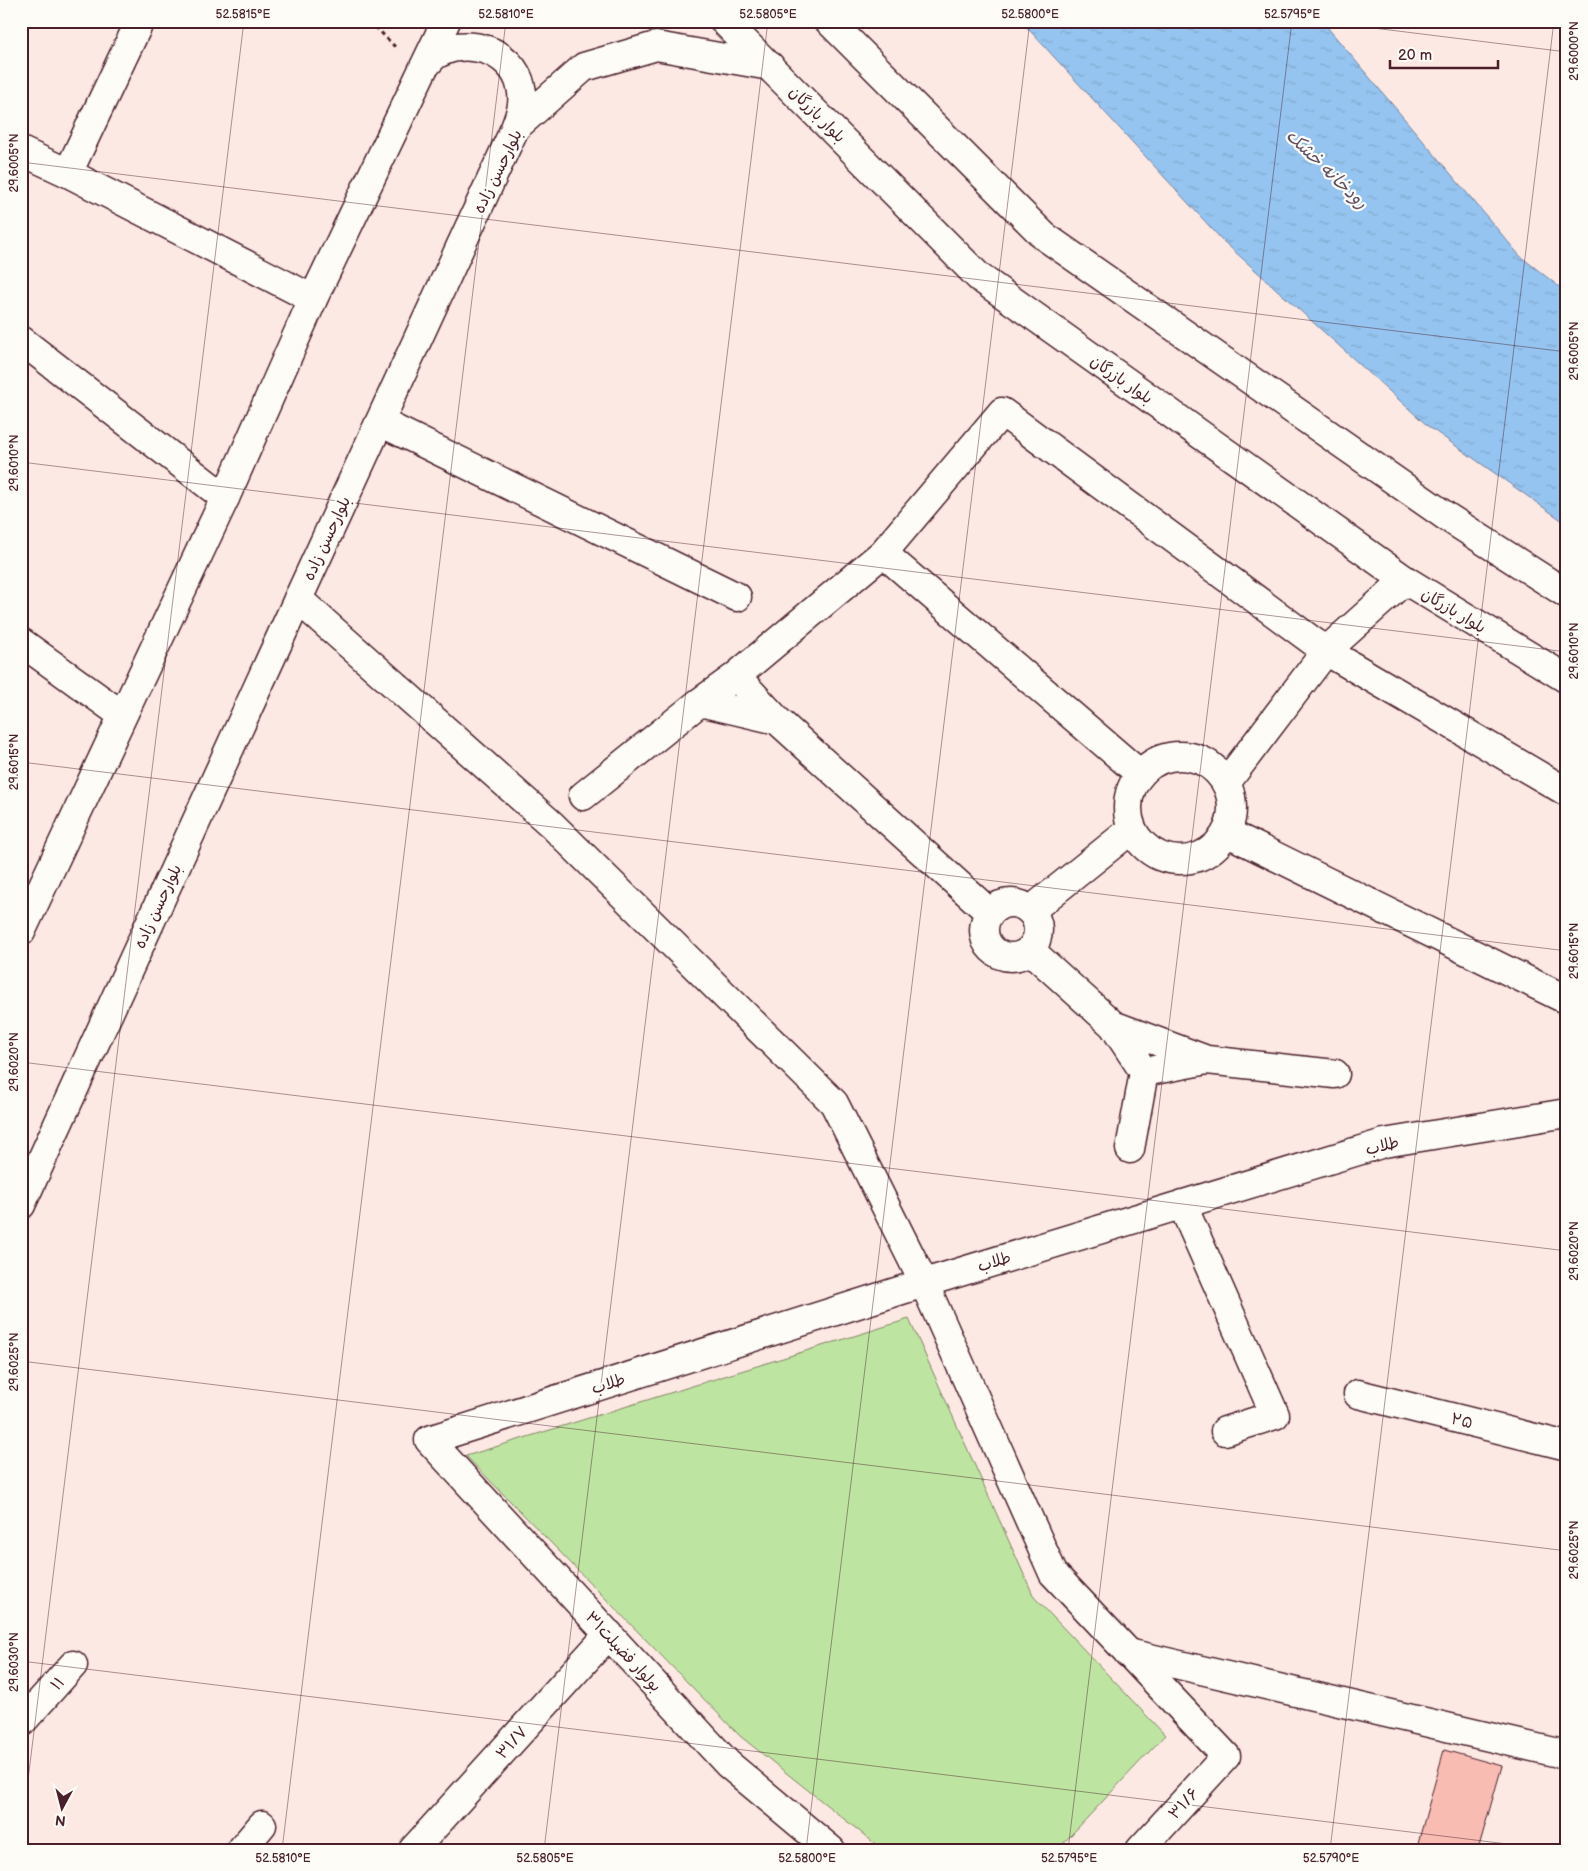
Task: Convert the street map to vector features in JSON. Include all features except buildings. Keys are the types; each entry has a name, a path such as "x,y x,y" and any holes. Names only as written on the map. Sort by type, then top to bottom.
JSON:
{"street":[{"path":"68,173 140,21"},
{"path":"21,932 225,498 313,299 446,21"},
{"name":"بلوار بازرگان","path":"724,21 979,277 1405,580 1567,679"},
{"path":"829,21 1044,236 1447,517 1567,594"},
{"path":"420,72 434,56 454,47 475,46 496,53 512,68 521,87 522,108 515,128"},
{"name":"بلوارحسن زاده","path":"21,1205 515,128 584,67 656,46 770,66"},
{"path":"21,151 68,173 313,299"},
{"path":"21,340 225,498"},
{"path":"582,796 700,702 736,676 883,553 1002,412 1326,652 1567,792"},
{"path":"380,422 738,597"},
{"path":"883,553 1140,774"},
{"path":"1226,783 1326,652 1405,580"},
{"path":"298,599 551,824 834,1102 924,1283 1053,1573 1128,1653 1567,1755"},
{"path":"21,642 122,715"},
{"path":"736,676 777,720 990,913"},
{"path":"700,702 777,720"},
{"path":"1186,756 1202,760 1216,770 1226,783 1232,799 1232,816 1226,832 1216,846 1203,855 1186,859 1170,858 1154,853 1141,842 1132,829 1128,814 1132,787 1140,774 1153,763 1169,757 1186,756"},
{"path":"1030,911 1132,829"},
{"path":"1226,832 1567,1000"},
{"path":"1014,903 1030,911 1038,926 1038,934 1030,950 1022,955 1004,957 989,947 983,930 985,921 996,907 1014,903"},
{"path":"1030,950 1113,1025 1144,1072 1130,1149"},
{"path":"1113,1025 1207,1060 1334,1074"},
{"path":"1144,1072 1207,1060"},
{"name":"طلاب","path":"429,1440 924,1283 1384,1143 1567,1113"},
{"path":"1182,1204 1275,1415 1225,1431"},
{"name":"۲۵","path":"1358,1394 1567,1446"},
{"name":"بولوار فضیلت۳۱","path":"429,1440 728,1764 832,1850"},
{"name":"۳۱/۷","path":"413,1850 609,1634"},
{"name":"۳۱/۶","path":"1128,1653 1226,1756 1140,1850"},
{"name":"۱۱","path":"21,1723 73,1665"},
{"path":"241,1850 262,1825"}],"green space":[{"path":"909,1319 1034,1597 1165,1735 1057,1850 883,1850 740,1736 466,1456"}],"water":[{"name":"رودخانه خشک","path":"1021,21 1322,21 1520,256 1567,293 1567,524 1429,427 1223,241"}]}
